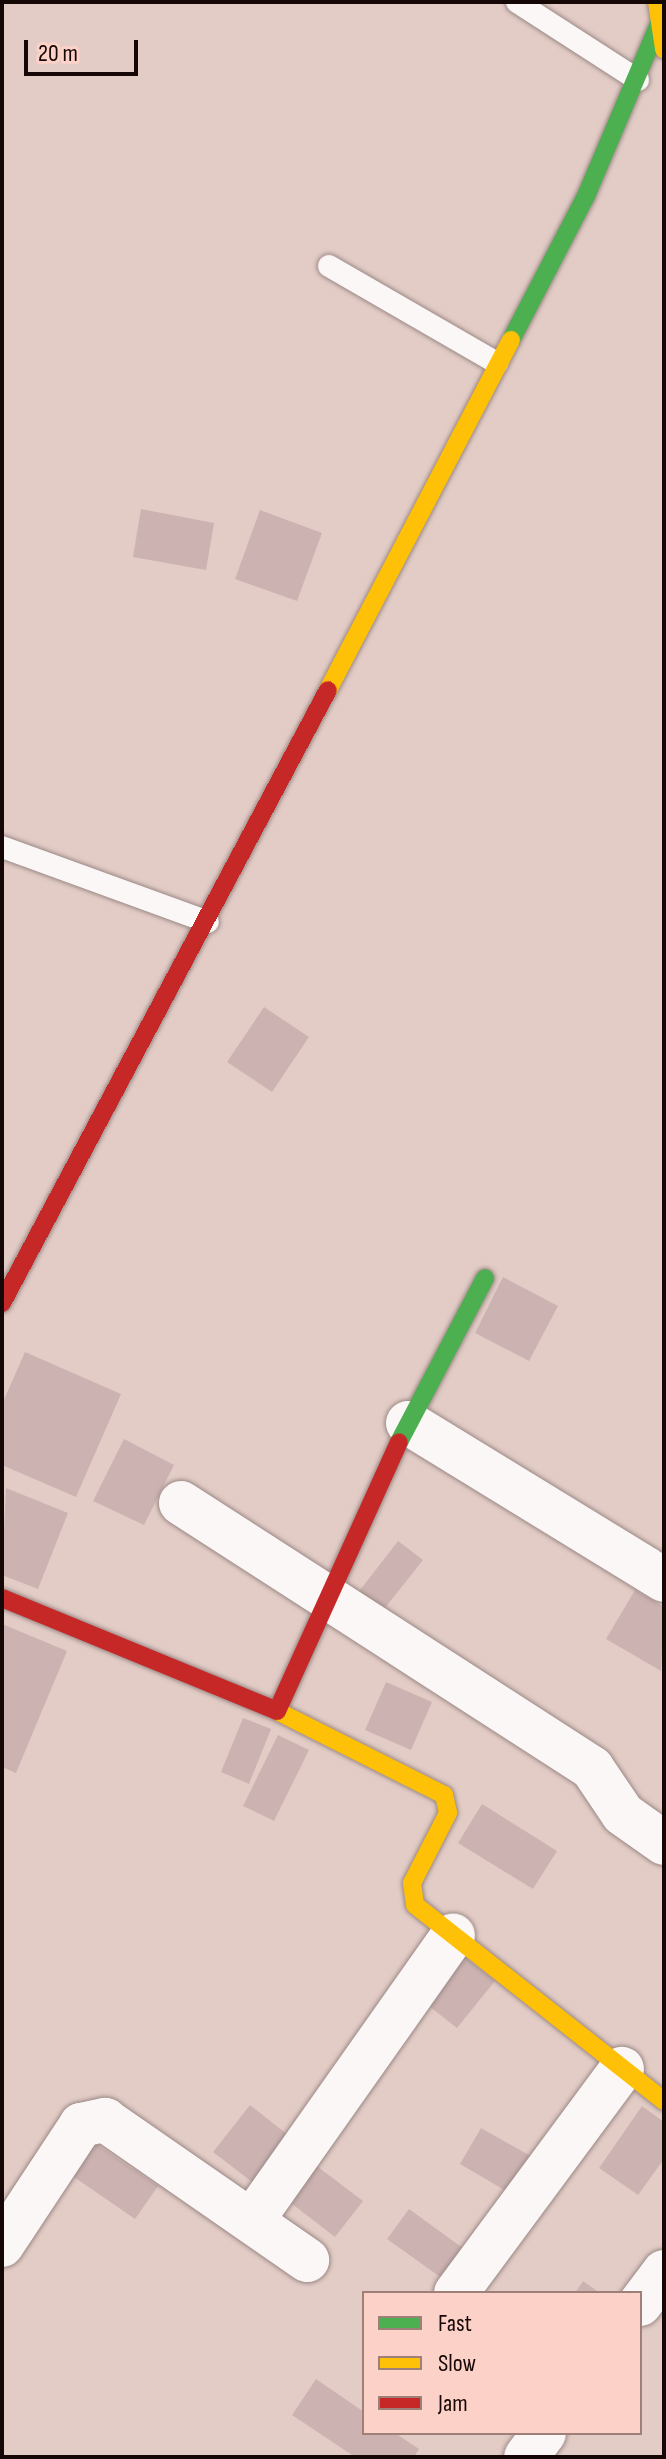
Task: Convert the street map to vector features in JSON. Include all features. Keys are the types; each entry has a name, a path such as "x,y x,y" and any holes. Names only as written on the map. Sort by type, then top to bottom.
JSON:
{"main road":[{"path":"657,2 664,49"},
{"path":"2,1303 208,922 586,196 638,80 660,22"},
{"path":"277,1711 408,1423 485,1278"},
{"path":"2,1598 277,1711 444,1795 448,1813 409,1895 453,1935 664,2101"}],"street":[{"path":"408,1423 664,1580"},
{"path":"181,1503 592,1768 623,1814 664,1843"},
{"path":"253,2219 453,1935"},
{"path":"457,2291 622,2069"},
{"path":"2,2245 81,2125 105,2120 253,2219 307,2260"},
{"path":"642,2301 664,2272"},
{"path":"526,2457 542,2435"}],"lane":[{"path":"517,2 638,80"},
{"path":"329,266 497,363"},
{"path":"2,847 208,922"}],"building":[{"path":"141,509 214,523 206,570 133,557"},
{"path":"260,510 322,533 297,601 235,579"},
{"path":"264,1007 309,1037 272,1092 227,1062"},
{"path":"503,1277 558,1306 529,1361 475,1333"},
{"path":"25,1352 121,1394 76,1497 2,1465 2,1404"},
{"path":"124,1439 174,1465 144,1525 93,1501"},
{"path":"6,1488 68,1513 38,1589 2,1575"},
{"path":"398,1541 423,1560 381,1613 357,1594"},
{"path":"635,1590 664,1607 661,1671 606,1639"},
{"path":"2,1624 67,1651 16,1773 2,1767"},
{"path":"386,1682 432,1702 411,1750 365,1730"},
{"path":"243,1718 271,1729 249,1784 221,1772"},
{"path":"278,1735 309,1750 274,1821 243,1806"},
{"path":"482,1804 557,1851 533,1889 458,1843"},
{"path":"458,1952 495,1981 457,2028 421,2000"},
{"path":"250,2105 292,2138 256,2185 213,2152"},
{"path":"642,2106 664,2122 664,2159 638,2195 599,2168"},
{"path":"481,2128 541,2162 520,2199 460,2164"},
{"path":"96,2144 158,2186 135,2219 74,2177"},
{"path":"314,2164 363,2201 335,2237 287,2200"},
{"path":"409,2209 471,2254 450,2284 387,2239"},
{"path":"583,2281 597,2291 576,2291"},
{"path":"316,2379 362,2411 362,2435 398,2435 419,2449 414,2457 355,2457 292,2415"}],"traffic: fast":[{"path":"511,340 586,196 660,22"},
{"path":"399,1442 485,1278"}],"traffic: slow":[{"path":"657,2 664,49"},
{"path":"328,690 511,340"},
{"path":"277,1711 444,1795 448,1813 412,1883 415,1905 664,2101"}],"traffic: jam":[{"path":"2,1303 328,690"},
{"path":"2,1598 277,1711 399,1442"}]}
